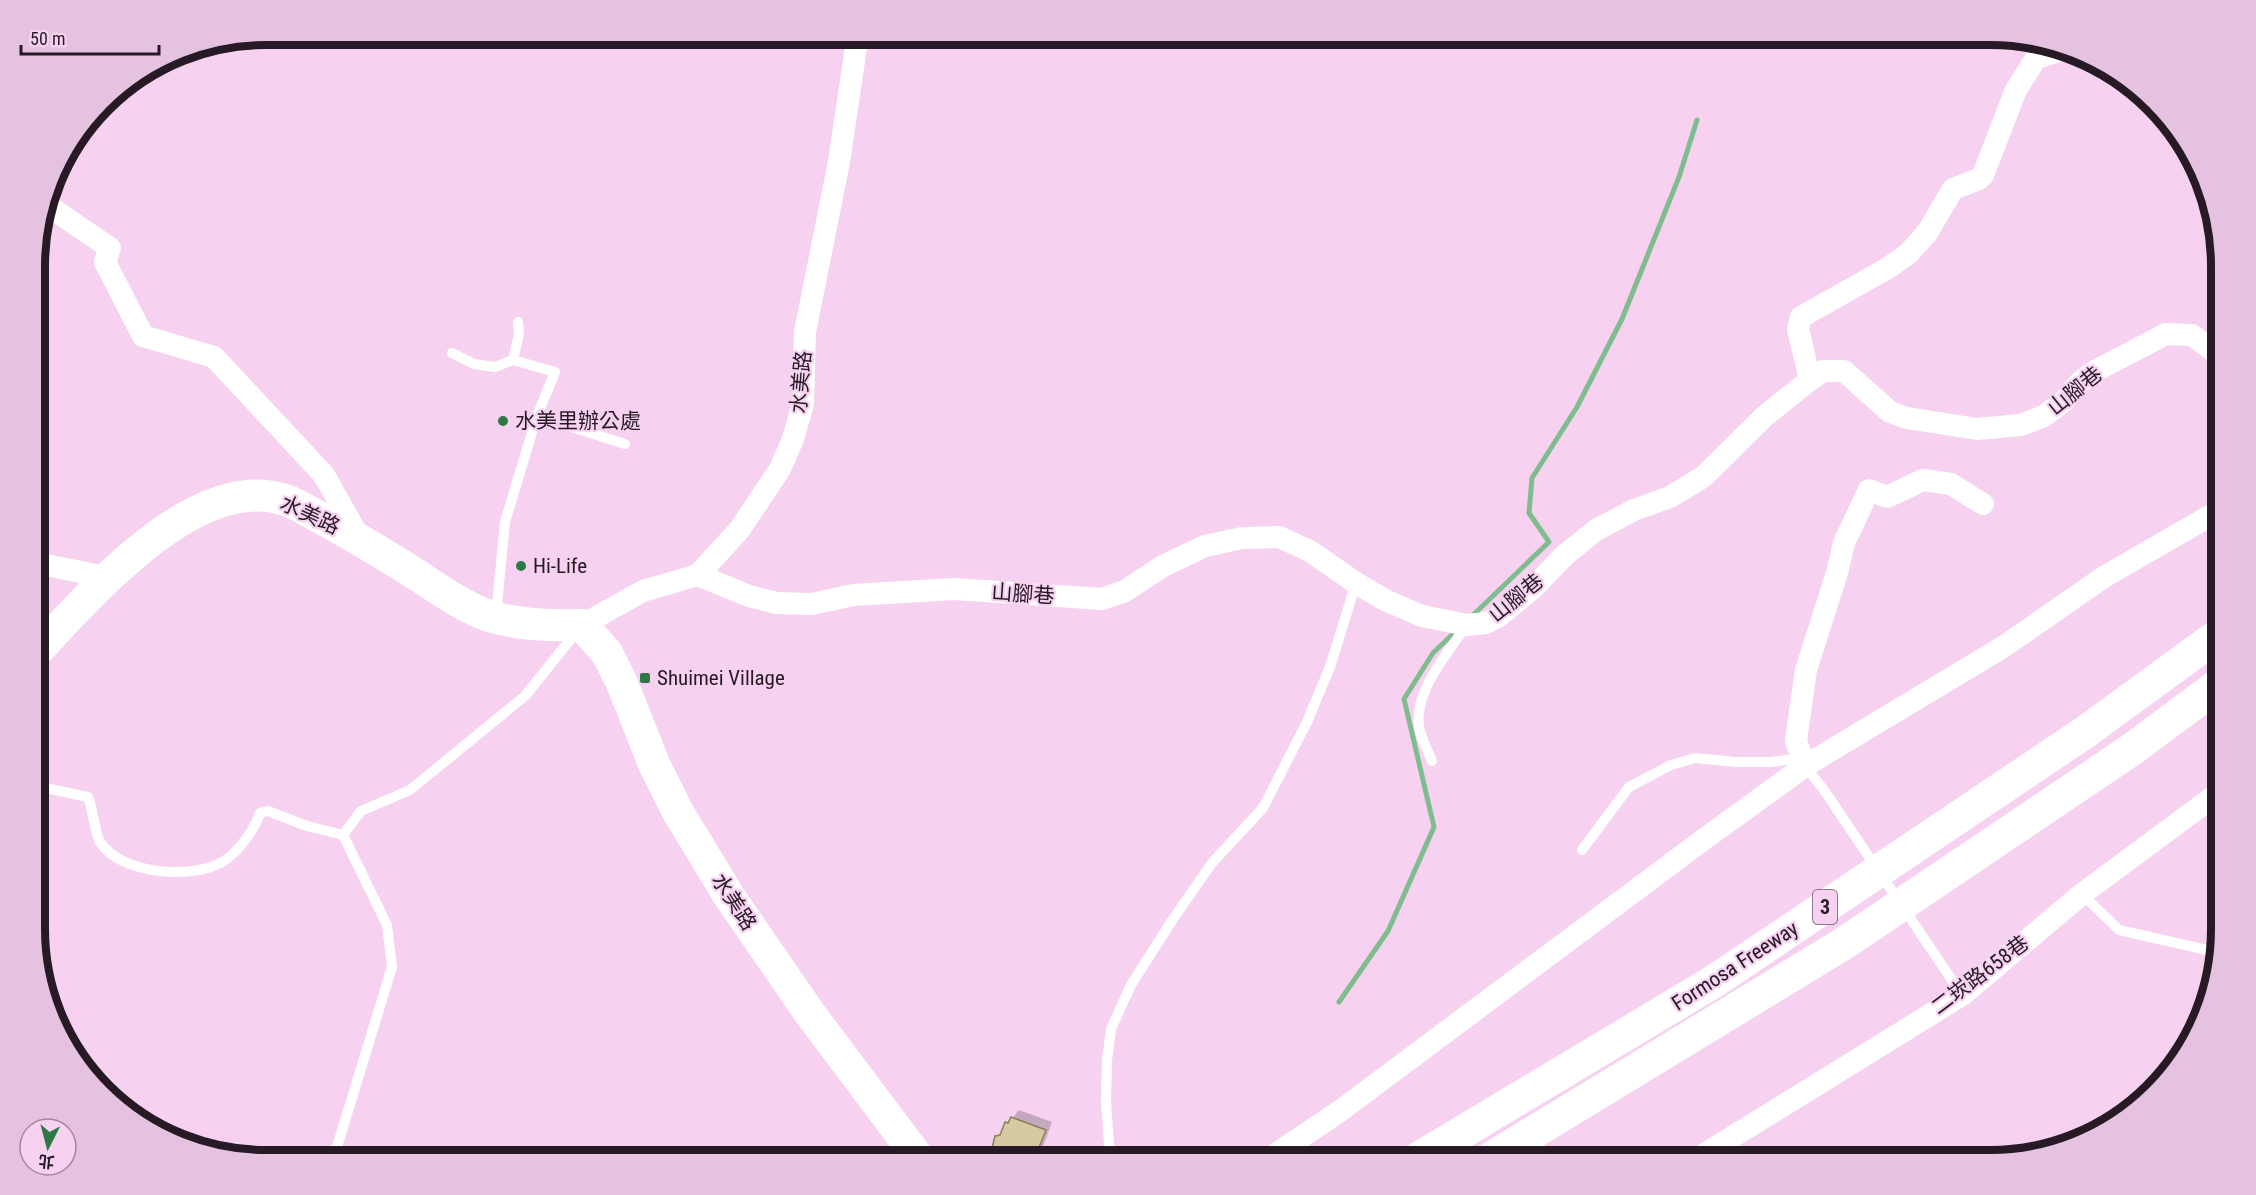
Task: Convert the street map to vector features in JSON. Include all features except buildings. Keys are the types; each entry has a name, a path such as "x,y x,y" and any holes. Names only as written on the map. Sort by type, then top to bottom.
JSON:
{"highway":[{"name":"Formosa Freeway","path":"1433,1150 1713,982 2084,733 2211,640"},
{"name":"Formosa Freeway","path":"1504,1150 1843,944 2131,750 2211,690"}],"street":[{"name":"水美路","path":"45,642 106,577 184,517 206,506 239,496 263,496 290,502 360,539 456,600 495,618 557,626 582,625 642,591 698,575 740,529 780,469 793,440 803,404 805,332 839,162 856,45"},
{"path":"1810,380 1798,329 1801,317 1888,268 1908,254 1928,234 1953,189 1979,179 1983,175 2016,90 2036,58 2050,54"},
{"path":"53,209 110,248 105,262 143,336 214,357 324,475 360,539"},
{"name":"山腳巷","path":"698,575 749,596 777,603 812,604 853,595 954,589 1102,599 1125,591 1163,566 1205,546 1242,538 1279,537 1310,551 1385,600 1422,616 1467,625 1486,623 1498,617 1533,588 1565,555 1596,530 1634,510 1670,497 1703,477 1766,415 1823,371 1844,371 1890,412 1907,418 1977,429 2021,425 2044,416 2064,401 2080,382 2097,370 2166,334 2192,335 2211,349"},
{"path":"1803,762 1796,741 1806,670 1837,573 1844,543 1869,490 1887,498 1923,480 1951,484 1983,504"},
{"path":"1282,1150 1340,1111 1703,840 1803,762 2003,647 2104,577 2211,515"},
{"path":"45,565 106,577"},
{"name":"水美路","path":"582,625 608,653 654,764 673,802 729,896 811,1015 912,1150"},
{"name":"二崁路658巷","path":"1711,1150 1962,995 2082,894 2211,798"}],"lane":[{"path":"513,360 519,334 518,321"},
{"path":"452,353 474,364 495,367 513,360 555,372 537,416 506,522 495,618"},
{"path":"537,416 625,444"},
{"path":"1109,1150 1106,1100 1107,1060 1111,1029 1131,985 1173,919 1212,863 1263,808 1307,722 1330,667 1356,583"},
{"path":"343,835 361,811 410,790 525,696 582,625"},
{"path":"1432,761 1419,728 1418,708 1425,689 1467,625"},
{"path":"1582,850 1629,787 1671,765 1695,758 1748,762 1803,762 1962,995"},
{"path":"45,788 88,797 93,809 99,841 118,859 144,869 173,872 204,870 225,860 256,826 260,813 268,811 307,826 343,835 387,925 392,967 336,1150"},
{"path":"2082,894 2119,930 2210,951"}],"waterway":[{"path":"1470,618 1549,542 1529,513 1532,478 1577,407 1622,319 1679,177 1697,120"},
{"path":"1339,1002 1388,931 1434,827 1404,699 1433,653 1457,630"}],"place":[{"name":"水美里辦公處","path":"503,421"},
{"name":"Hi-Life","path":"521,566"},
{"name":"Shuimei Village","path":"645,678"}]}
